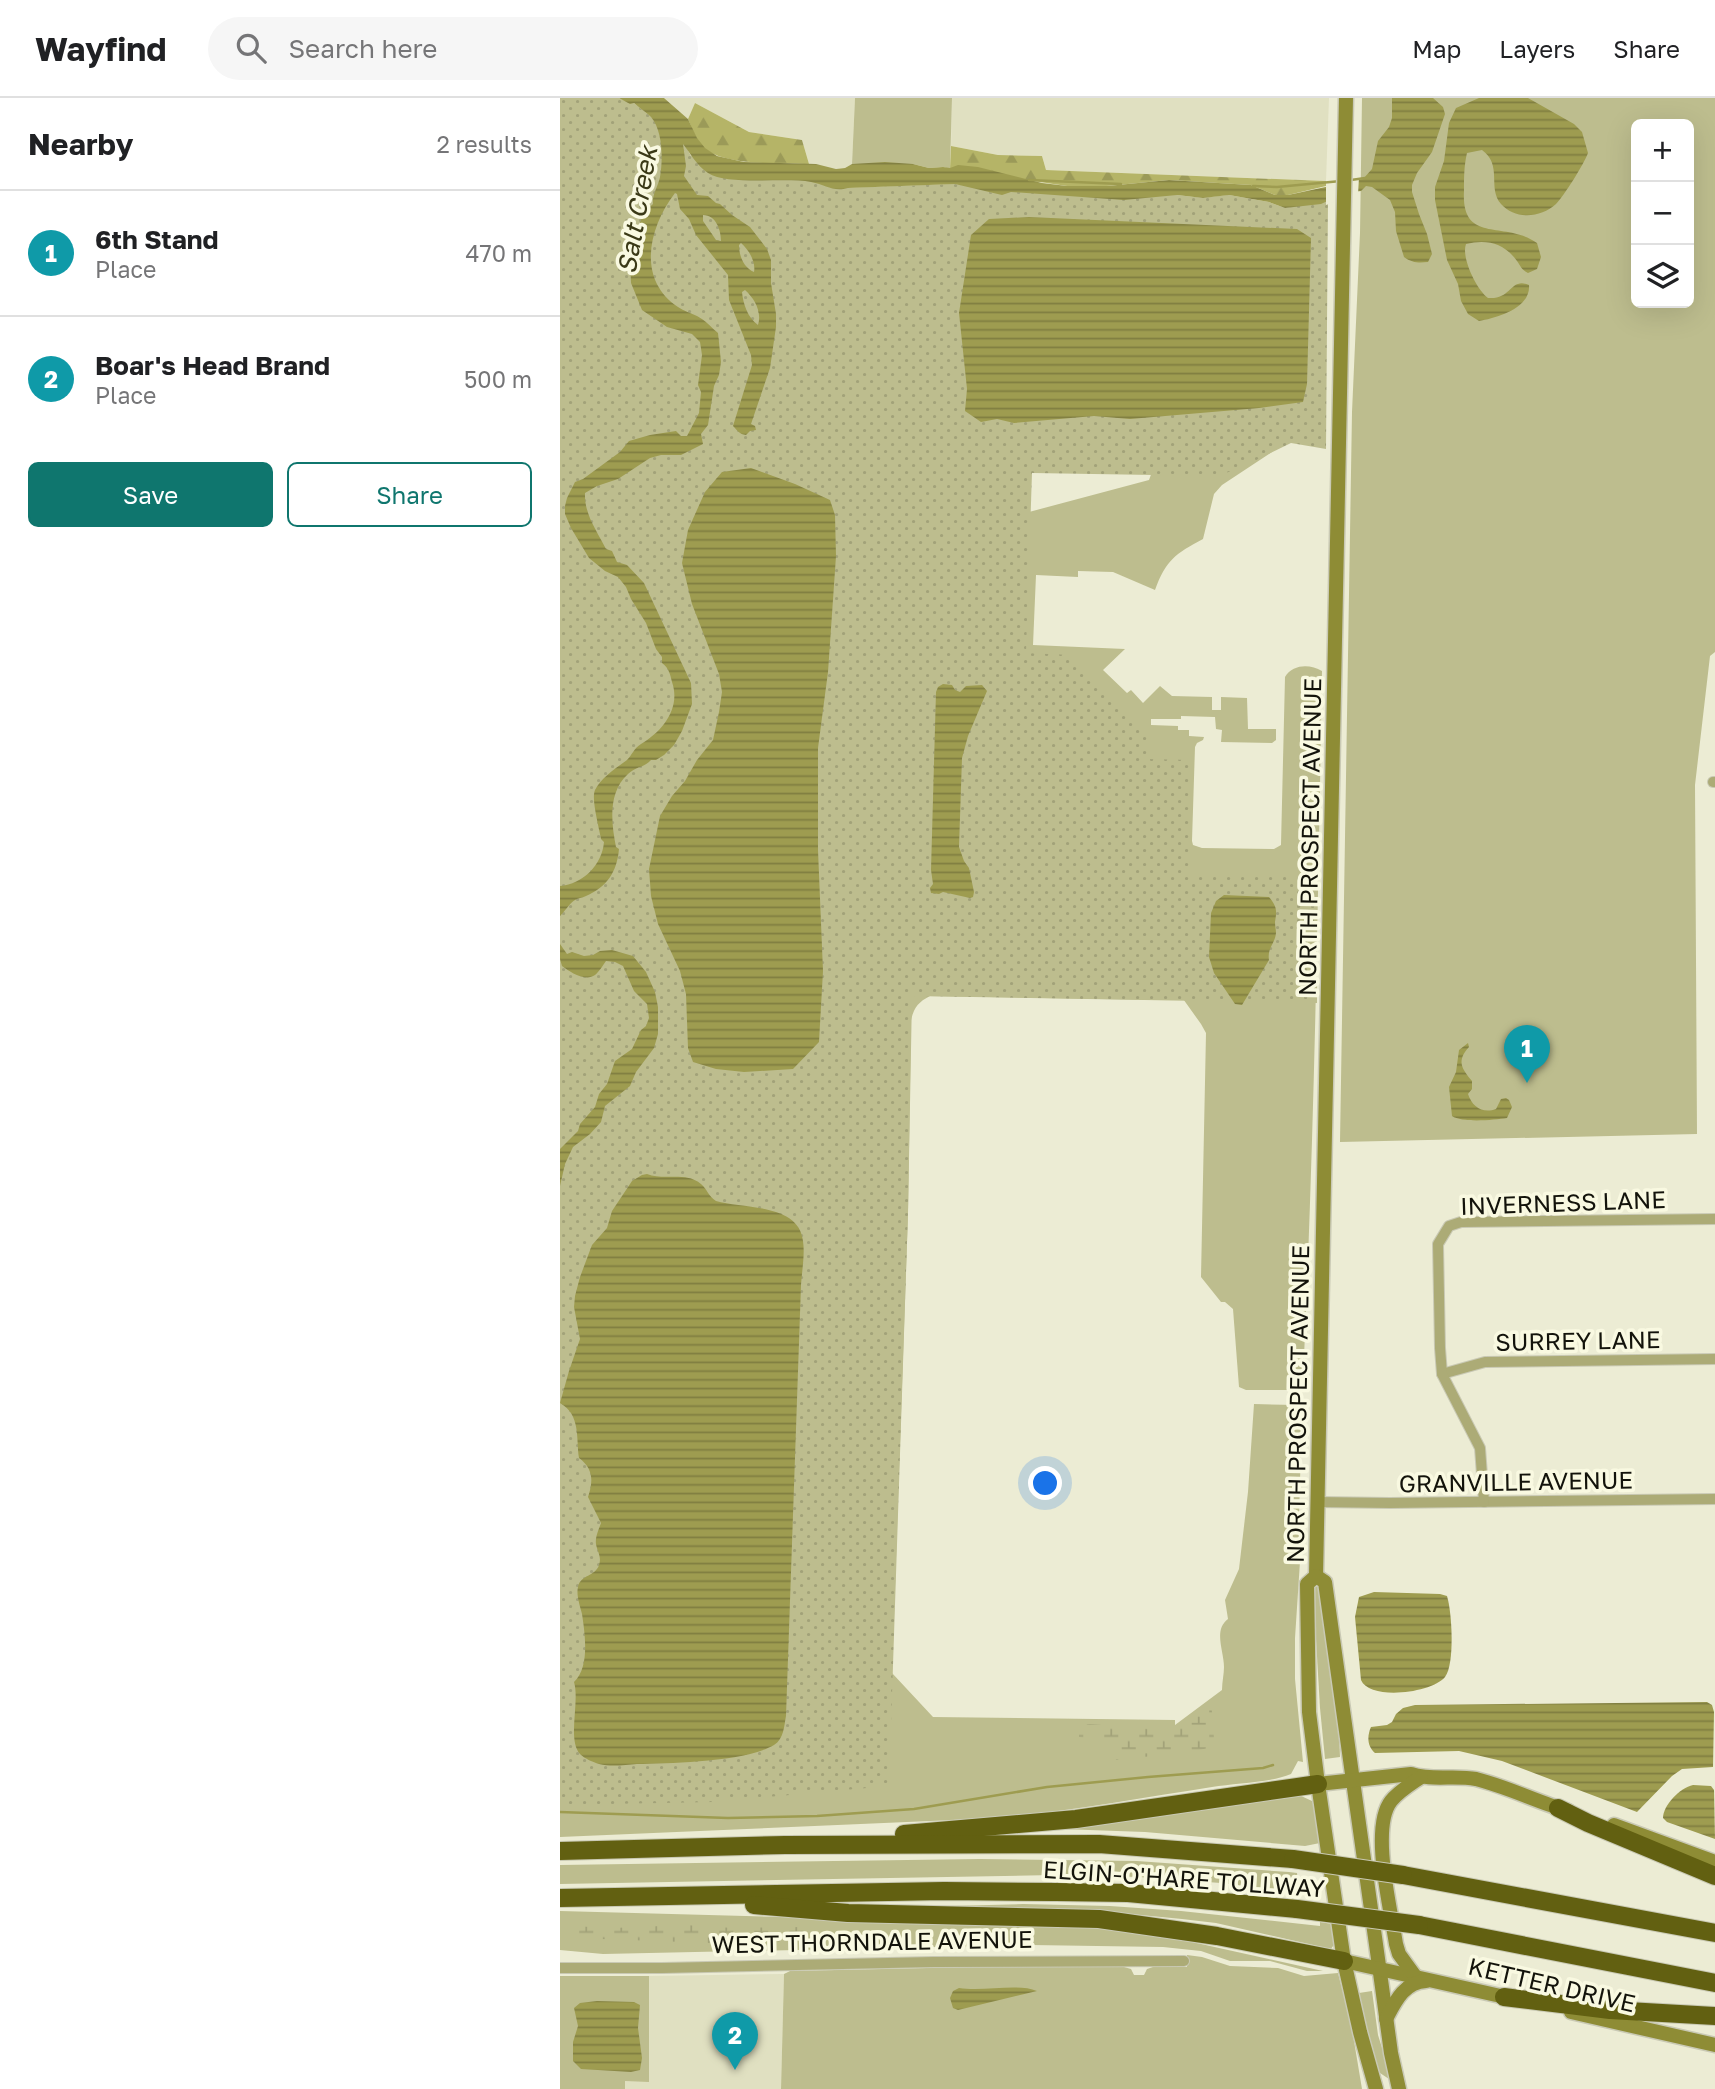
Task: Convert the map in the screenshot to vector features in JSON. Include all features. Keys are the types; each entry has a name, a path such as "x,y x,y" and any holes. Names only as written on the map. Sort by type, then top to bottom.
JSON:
{"highway":[{"path":"785,1846 1076,1819 1318,1784"},
{"path":"1558,1808 1715,1876"},
{"name":"ELGIN-O'HARE TOLLWAY","path":"560,1851 1099,1844 1293,1859 1403,1875 1715,1933"},
{"name":"ELGIN-O'HARE TOLLWAY","path":"560,1898 944,1891 1128,1894 1297,1909 1419,1925 1715,1983"},
{"path":"660,1897 848,1913 1099,1919 1217,1936 1344,1961"},
{"path":"1504,1997 1610,2010 1715,2015"}],"main road":[{"name":"NORTH PROSPECT AVENUE","path":"1346,98 1316,1576 1307,1584 1307,1634 1309,1712 1344,1961 1376,2089"},
{"name":"NORTH PROSPECT AVENUE","path":"1316,1576 1325,1582 1386,2019 1399,2089"},
{"path":"1318,1784 1411,1774 1476,1780 1715,1862"},
{"path":"1415,1976 1399,1954 1396,1944 1381,1833 1385,1811 1391,1801 1421,1777"},
{"path":"1344,1961 1379,1968"},
{"name":"KETTER DRIVE","path":"1379,1968 1715,2045"},
{"path":"1386,2019 1401,1993 1420,1981 1434,1981"}],"street":[{"name":"INVERNESS LANE","path":"1484,1502 1480,1448 1442,1374 1438,1244 1449,1226 1461,1223 1715,1219"},
{"name":"SURREY LANE","path":"1442,1374 1485,1362 1715,1359"},
{"name":"GRANVILLE AVENUE","path":"1317,1502 1715,1499"},
{"name":"WEST THORNDALE AVENUE","path":"560,1968 958,1961 1184,1961"}],"shaded area":[{"path":"619,98 664,98 688,119 705,148 717,156 744,162 816,164 836,169 852,164 885,162 929,168 950,168 958,165 1067,186 1107,186 1169,180 1251,185 1275,195 1288,195 1363,179 1372,169 1378,141 1389,127 1392,98 1433,98 1443,107 1445,114 1432,152 1412,185 1432,254 1428,262 1416,262 1404,257 1390,200 1372,187 1366,186 1361,191 1345,193 1321,204 1285,208 1269,202 1229,195 1203,198 1177,195 1124,200 1011,192 1002,195 955,184 838,189 811,182 717,177 700,167 683,144 686,166 684,176 697,195 708,196 750,227 767,249 771,260 771,283 776,314 770,368 751,424 756,430 742,434 733,426 752,365 751,355 729,300 728,275 696,235 689,219 680,209 675,193 653,237 652,268 656,282 665,295 678,307 697,316 718,333 721,362 708,425 701,434 703,444 681,455 650,458 618,479 585,493 585,501 606,549 612,551 617,562 627,565 644,583 691,683 692,704 674,745 664,755 631,772 617,789 612,818 616,847 619,849 610,878 600,888 573,901 560,916 560,886 584,877 600,858 604,842 596,813 595,790 605,777 663,726 674,701 670,674 662,663 662,657 646,623 618,577 605,571 589,558 565,514 567,498 575,482 620,452 629,441 676,431 681,436 687,436 699,413 701,392 698,385 702,355 700,342 692,334 667,327 642,310 631,283 630,262 636,249 635,236 644,212 653,204 660,177 662,154 655,123 634,103 630,104","holes":["703,215 717,224 721,241 716,240 703,221","741,243 751,256 754,272 747,268 743,261 739,245","745,290 757,306 758,325 751,319 742,292"]},
{"path":"664,98 855,98 852,164 836,169 809,164 802,140 749,132 695,103 688,119"},
{"path":"952,98 1329,98 1326,181 1046,170 1042,156 998,155 951,146"},
{"path":"1479,98 1528,98 1574,124 1582,132 1588,153 1574,180 1556,204 1543,212 1521,215 1507,209 1497,198 1494,169 1488,156 1482,150 1467,153 1464,191 1465,208 1470,219 1487,229 1525,236 1537,243 1541,257 1537,269 1528,273 1501,246 1488,242 1466,244 1466,257 1471,272 1488,298 1502,296 1518,284 1529,285 1525,300 1519,306 1479,321 1468,314 1461,301 1458,284 1447,260 1435,200 1435,187 1444,161 1449,123 1456,108"},
{"path":"1029,217 1297,229 1311,238 1307,384 1303,402 1130,419 1094,416 1014,423 997,419 981,422 965,411 967,389 959,313 971,235 989,219"},
{"path":"751,468 830,500 835,515 836,556 828,672 818,748 818,850 823,971 819,1042 793,1069 744,1072 716,1069 693,1062 688,1048 686,994 680,971 658,924 651,896 649,869 660,816 713,740 722,692 719,674 692,604 682,563 688,530 705,492 722,472"},
{"path":"943,684 952,685 960,692 966,686 982,685 987,691 962,758 959,847 969,868 974,892 970,898 943,892 931,893 930,888 933,884 931,870 936,692"},
{"path":"1224,895 1269,897 1276,909 1276,933 1269,960 1242,1005 1235,1004 1214,973 1209,957 1211,913 1216,901"},
{"path":"560,944 567,954 572,952 584,956 612,950 633,956 646,972 655,992 658,1034 654,1048 636,1072 630,1086 605,1106 601,1122 573,1147 565,1164 560,1186 560,1149 578,1131 580,1124 595,1107 615,1061 632,1049 649,1018 647,1004 634,991 623,966 606,961 591,977 578,975 562,966"},
{"path":"1468,1043 1462,1065 1472,1081 1472,1089 1468,1094 1470,1099 1475,1106 1487,1111 1496,1109 1501,1099 1506,1098 1512,1107 1507,1118 1470,1120 1452,1116 1449,1087 1456,1072 1459,1050"},
{"path":"647,1174 689,1178 701,1184 716,1201 781,1214 792,1220 803,1241 786,1716 780,1739 761,1751 707,1760 608,1765 582,1756 574,1740 574,1682 582,1668 585,1650 578,1590 579,1583 599,1565 596,1541 601,1523 588,1497 591,1476 579,1458 574,1420 567,1408 560,1403 580,1339 574,1307 575,1296 592,1245 607,1228 612,1211 632,1181"},
{"path":"1374,1592 1447,1596 1451,1625 1450,1661 1445,1677 1438,1683 1415,1691 1388,1692 1367,1687 1361,1680 1355,1617 1359,1597"},
{"path":"1707,1702 1712,1705 1714,1712 1713,1767 1682,1769 1637,1812 1502,1761 1459,1751 1375,1753 1369,1741 1371,1727 1387,1725 1403,1708 1415,1705"},
{"path":"1693,1785 1711,1786 1714,1790 1715,1839 1667,1822 1663,1818 1673,1798"},
{"path":"784,1974 781,2089 625,2089 625,2081 649,2081 649,1976"},
{"path":"959,1988 1020,1988 1037,1991 958,2010 953,2008 950,1998 953,1991"},
{"path":"634,2002 640,2005 640,2070 631,2072 581,2069 573,2061 573,2042 578,2026 574,2008 580,2003"}],"green space":[{"path":"560,98 619,98 634,103 684,143 691,156 781,180 811,182 838,191 848,188 955,184 1002,195 1011,192 1177,195 1203,198 1229,195 1269,202 1285,208 1328,200 1326,449 1291,443 1236,470 1214,476 1032,473 1026,653 1071,655 1150,733 1146,759 1191,760 1189,874 1317,878 1317,1003 912,996 908,1213 889,1786 713,1802 560,1805"},
{"path":"855,98 952,98 950,169 913,164 852,164"},
{"path":"1362,98 1715,98 1715,652 1710,656 1695,785 1697,1134 1340,1142 1352,412 1360,233"},
{"path":"695,103 749,132 802,140 809,164 739,161 713,154 699,142 688,119"},
{"path":"951,146 998,155 1042,156 1046,170 1326,181 1326,186 1288,195 1275,195 1251,185 1169,180 1107,186 1067,186 950,169"},
{"path":"691,156 848,188 955,184 1203,198 1229,195 984,524 1149,480 1152,472 1272,452 1222,485 1214,494 1203,539 1173,559 1163,571 1155,590 1113,572 1078,571 1078,577 1036,575 1033,645 1125,649 1103,670 1127,693 1131,690 1143,703 1160,686 1172,696 1212,697 1212,710 1221,710 1221,697 1247,698 1248,729 1276,729 1276,740 1272,743 1221,742 1222,730 1216,729 1215,717 1151,719 1151,725 1178,726 1178,730 1189,730 1189,736 1204,737 1195,747 1192,841 1193,845 1202,848 1274,849 1281,845 1285,677 1302,666 1322,671 1313,1113 1303,1379 1297,1390 1246,1390 1239,1387 1233,1309 1221,1302 1201,1277 1206,1033 1181,996 1168,994 1159,1000 930,996 922,1001 911,1020 908,1213 892,1673 933,1717 1175,1720 1175,1725 1222,1690 1224,1667 1220,1635 1228,1619 1225,1600 1239,1569 1254,1404 1296,1405 1302,1409 1299,1517 1302,1531 1295,1679 1303,1762 1298,1761 1291,1774 1283,1777 1000,1818 560,1837 560,1186"},
{"path":"1313,1587 1320,1587 1339,1732 1340,1757 1325,1759 1320,1708"},
{"path":"1211,1700 1214,1739 1209,1748 1116,1760 1113,1744 1079,1737 1082,1725 1090,1724 1163,1730 1175,1728"},
{"path":"1299,1795 1312,1801 1320,1843 1305,1846 1145,1832 1061,1829 1061,1827"},
{"path":"980,1859 1137,1861 1289,1872 1297,1873 1299,1892 1139,1877 1053,1875 560,1884 560,1865"},
{"path":"1023,1904 1181,1911 1320,1926 1320,1922 1332,1924 1335,1943 1331,1949 1216,1923 1130,1914 950,1906"},
{"path":"560,1911 1103,1928 1174,1938 1323,1971 1307,1971 1270,1961 1230,1961 1201,1951 1163,1947 1032,1945 603,1954 560,1950"},
{"path":"686,1925 733,1928 809,1927 810,1931 807,1940 801,1942 711,1943 574,1938 570,1935 569,1926 614,1928"},
{"path":"1187,1955 1230,1966 1278,1968 1304,1976 1338,1973 1351,2023 1362,2089 781,2089 784,1974 790,1971 1021,1966 1124,1967 1131,1969 1134,1975 1144,1975 1147,1969 1153,1967 1187,1967"},
{"path":"560,1976 649,1976 649,2082 625,2081 625,2089 560,2089"},
{"path":"1372,1991 1378,2035 1391,2077 1389,2079 1377,2071 1359,2002 1359,1993"}],"pier":[{"path":"1359,177 1358,195 1326,205 1326,183"}],"waterway":[{"path":"1351,180 1365,178"},
{"path":"1029,180 1121,184"},
{"path":"1253,186 1277,187 1341,181"},
{"path":"560,1812 728,1818 817,1816 914,1809 1047,1787 1273,1765"}],"place":[{"name":"6th Stand","path":"1527,1083"},
{"name":"Boar's Head Brand","path":"735,2070"}],"water label":[{"name":"Salt Creek","path":"637,210"}]}
